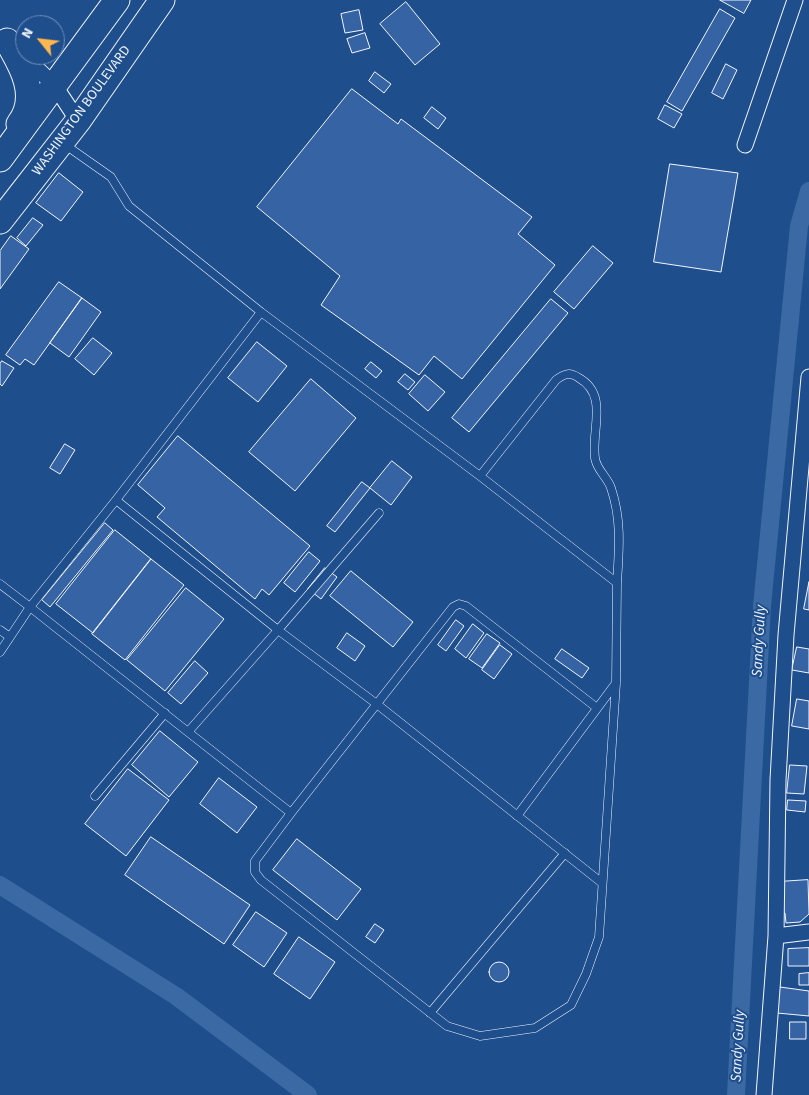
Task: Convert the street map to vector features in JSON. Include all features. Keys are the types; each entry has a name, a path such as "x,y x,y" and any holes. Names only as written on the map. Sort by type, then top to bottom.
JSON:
{"highway":[{"name":"WASHINGTON BOULEVARD","path":"0,221 78,121 162,0"},
{"path":"65,48 114,3"},
{"path":"0,159 114,3"},
{"path":"0,153 22,120 28,106 30,93 25,74 11,40"}],"street":[{"path":"745,145 795,0"},
{"path":"11,40 55,86 78,121"},
{"path":"764,1095 776,936 778,780 786,645 809,377"},
{"path":"776,936 809,932"}],"lane":[{"path":"62,142 111,177 129,206 261,312 480,476 617,583"},
{"path":"0,652 30,607 116,500 261,312"},
{"path":"480,476 556,380 564,374 572,373 595,391 598,402 594,433 595,461 611,487 621,530 617,583 616,683 598,937 586,974 571,1005 535,1028 480,1036 447,1026 261,880 254,872 255,861 291,813 453,608 459,604 466,606 596,708"},
{"path":"116,500 278,630 378,705 602,883"},
{"path":"188,732 379,513"},
{"path":"0,584 291,813"},
{"path":"0,630 10,637"},
{"path":"517,816 616,683"},
{"path":"95,796 165,713"},
{"path":"430,1013 564,853"}],"building":[{"path":"720,0 751,0 744,13"},
{"path":"406,2 440,44 415,65 380,24"},
{"path":"720,9 735,18 682,111 667,102"},
{"path":"359,10 363,30 345,33 341,14"},
{"path":"365,33 370,48 352,53 347,39"},
{"path":"726,64 737,70 723,99 712,93"},
{"path":"375,72 391,84 384,93 369,81"},
{"path":"352,89 398,124 401,119 532,217 518,234 555,265 462,379 434,356 419,375 321,305 340,276 257,207"},
{"path":"665,105 682,114 674,128 658,119"},
{"path":"432,107 446,118 438,129 424,118"},
{"path":"670,164 738,173 721,272 654,262"},
{"path":"59,173 83,192 61,221 36,203"},
{"path":"33,218 43,225 26,246 17,238"},
{"path":"11,236 29,249 0,289 0,251"},
{"path":"593,246 613,263 574,309 554,292"},
{"path":"59,282 82,298 34,365 25,359 20,365 6,355"},
{"path":"82,298 101,312 69,357 50,343"},
{"path":"551,299 568,313 469,432 452,418"},
{"path":"93,338 112,353 94,375 75,359"},
{"path":"257,342 287,366 258,402 228,378"},
{"path":"2,361 14,368 2,386 0,384 0,364"},
{"path":"371,362 382,371 376,378 365,369"},
{"path":"405,374 415,382 408,390 398,382"},
{"path":"425,375 445,392 428,411 409,394"},
{"path":"311,379 356,418 295,491 249,452"},
{"path":"178,436 310,546 269,595 262,589 255,599 157,517 165,508 138,485"},
{"path":"65,444 75,450 60,474 50,468"},
{"path":"392,461 412,477 391,505 370,488"},
{"path":"362,482 370,488 335,532 327,526"},
{"path":"105,523 113,530 50,607 42,600"},
{"path":"115,530 151,559 93,633 56,604"},
{"path":"309,552 320,561 295,592 284,583"},
{"path":"151,559 184,585 125,660 92,634"},
{"path":"325,568 337,577 321,599 308,589"},
{"path":"351,571 413,622 393,647 330,596"},
{"path":"809,582 809,610 804,609"},
{"path":"186,588 224,619 165,691 127,660"},
{"path":"456,620 464,626 446,651 438,645"},
{"path":"473,624 484,633 466,658 455,649"},
{"path":"347,633 365,646 355,661 337,648"},
{"path":"487,634 500,643 482,668 469,659"},
{"path":"500,645 512,654 494,679 482,670"},
{"path":"797,647 809,649 809,673 792,670"},
{"path":"562,649 589,668 582,678 555,659"},
{"path":"195,661 208,673 181,704 168,693"},
{"path":"797,699 809,701 809,729 792,726"},
{"path":"160,731 198,762 169,797 132,765"},
{"path":"790,765 807,766 804,794 787,793"},
{"path":"128,769 169,800 126,856 85,824"},
{"path":"219,778 257,807 237,833 200,804"},
{"path":"788,800 806,801 805,812 787,810"},
{"path":"151,837 250,905 224,944 125,875"},
{"path":"297,839 361,889 337,920 273,870"},
{"path":"808,880 809,914 800,922 786,923 785,913 781,913 778,882"},
{"path":"256,912 287,933 264,967 233,945"},
{"path":"375,924 384,930 375,943 366,937"},
{"path":"299,937 335,962 310,999 274,974"},
{"path":"809,948 809,966 788,966 788,949"},
{"path":"499,962 506,965 509,972 506,979 499,982 492,979 489,972 492,965"},
{"path":"809,973 809,985 799,985 799,974"},
{"path":"780,987 809,991 809,1016 777,1013"},
{"path":"790,1022 806,1022 806,1039 790,1039"}],"waterway":[{"name":"Sandy Gully","path":"736,1095 762,606 799,226 809,191"},
{"path":"0,885 176,996 308,1095"}]}
